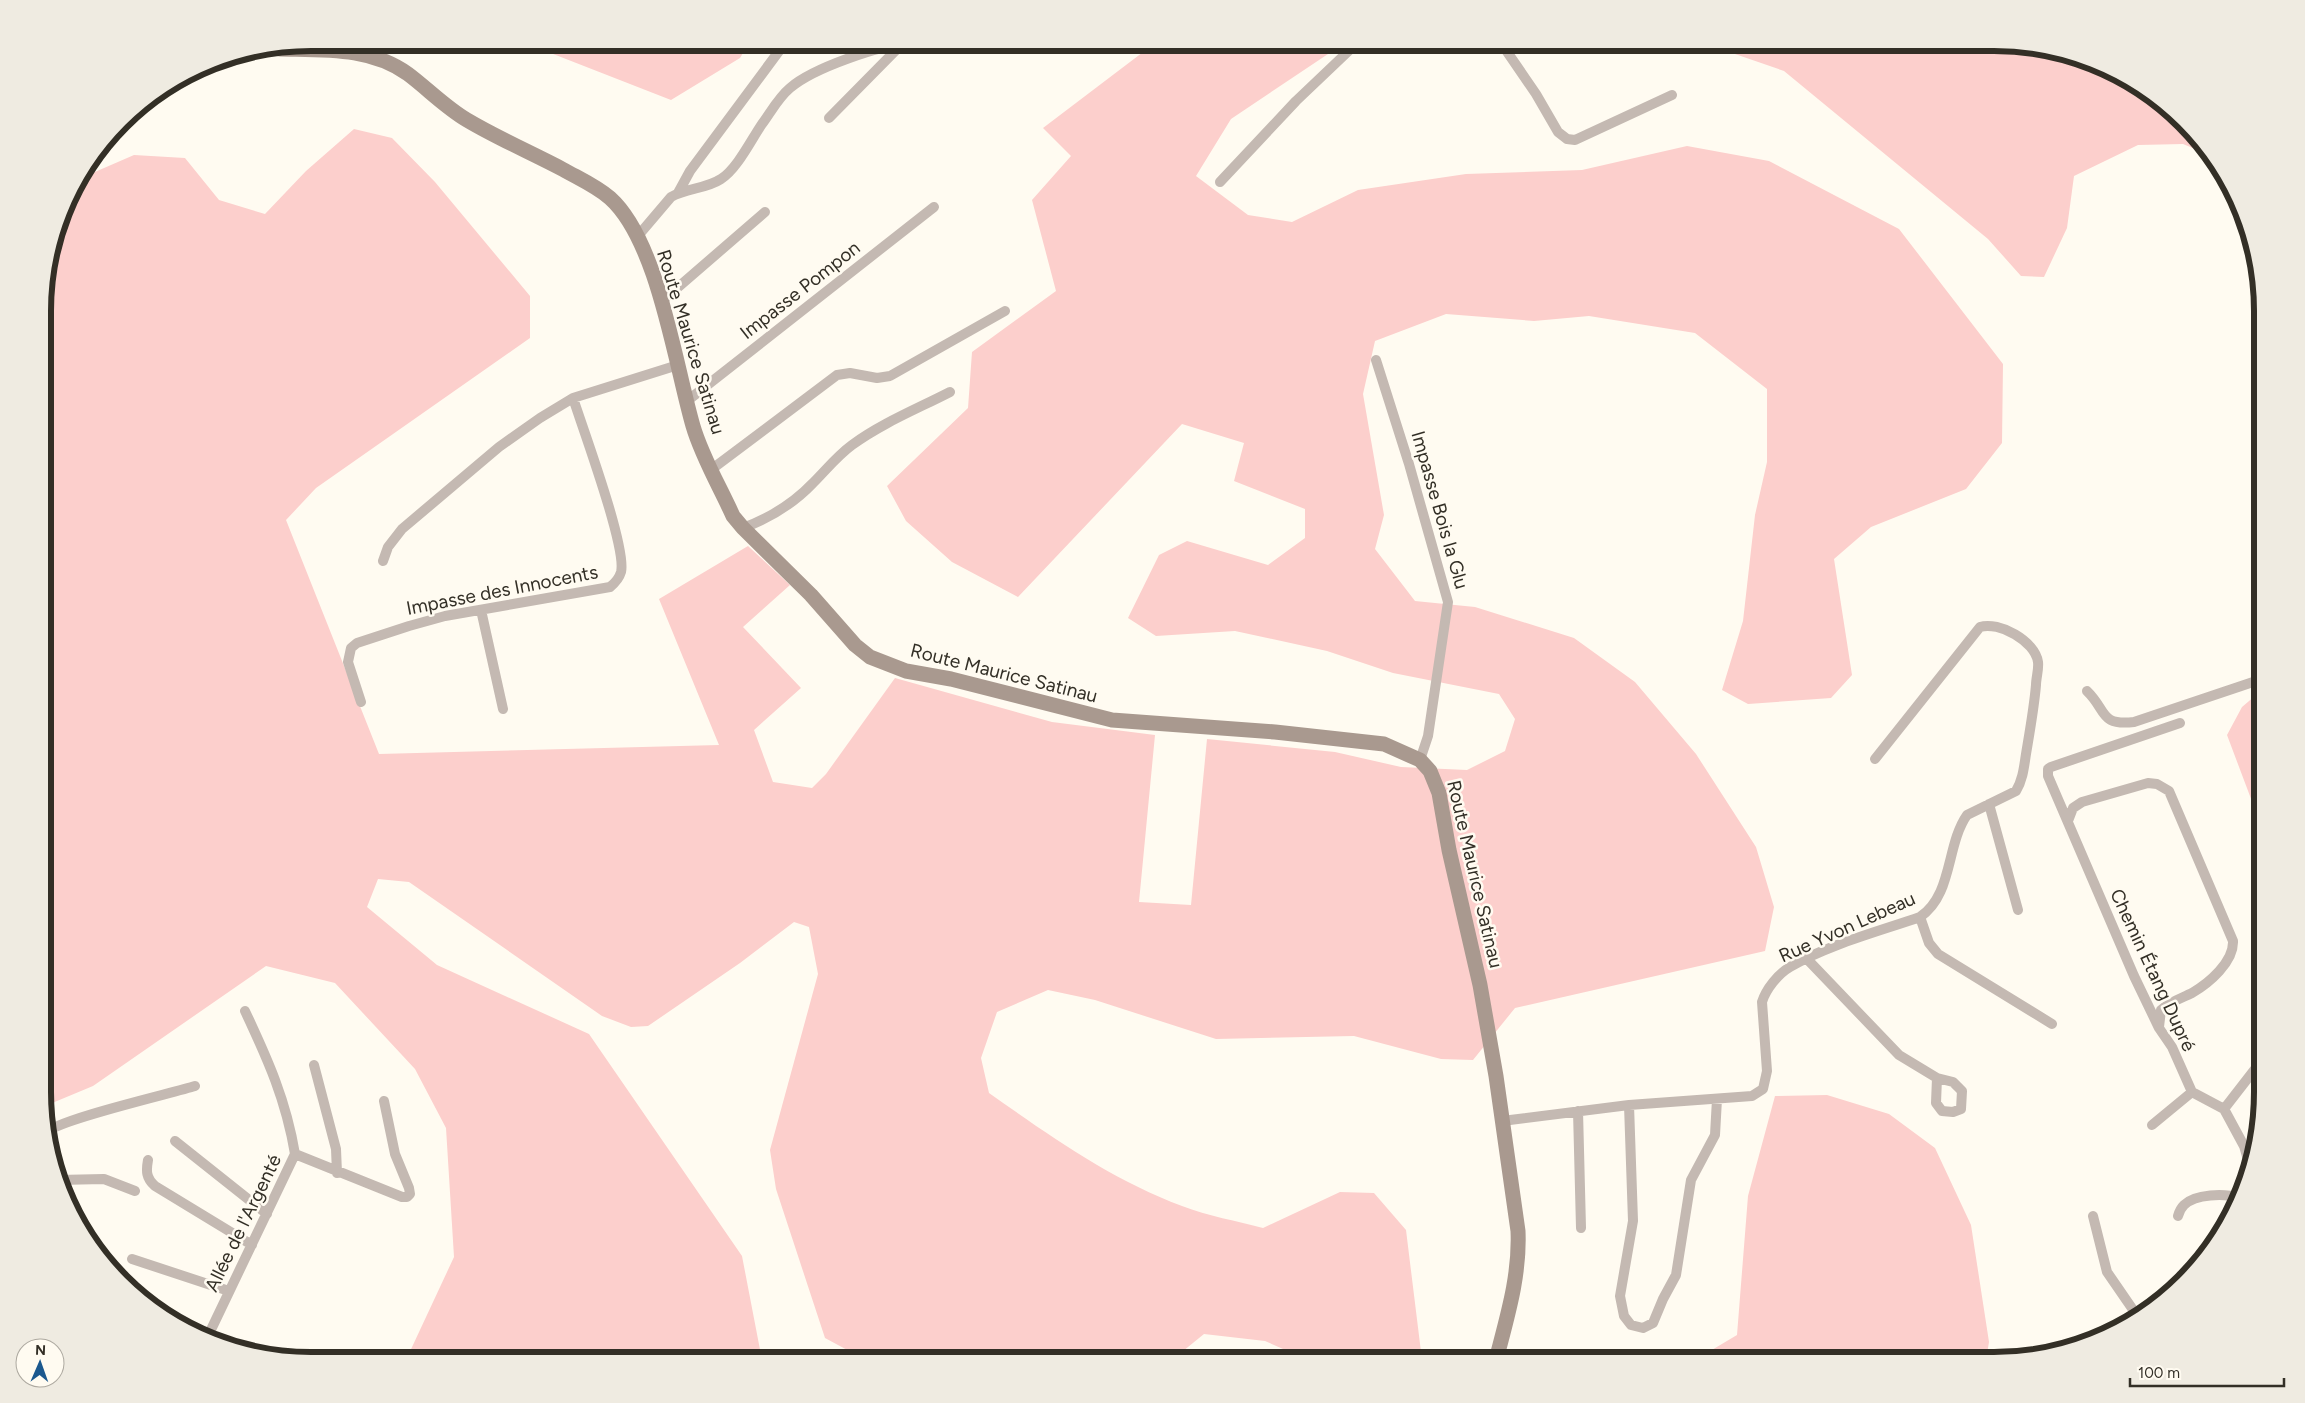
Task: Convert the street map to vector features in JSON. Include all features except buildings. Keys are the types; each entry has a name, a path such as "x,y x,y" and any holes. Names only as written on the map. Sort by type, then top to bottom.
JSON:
{"main road":[{"name":"Route Maurice Satinau","path":"347,51 368,55 396,66 451,111 493,136 592,185 621,210 637,237 661,302 693,426 733,516 811,595 855,645 870,657 906,671 951,679 1112,720 1276,732 1384,744 1420,760 1430,772 1440,793 1449,850 1480,985 1518,1231 1519,1252 1516,1282 1498,1352"}],"street":[{"path":"678,193 690,171 778,51"},
{"path":"637,237 671,197 678,193 710,185 722,179 730,171 780,99 800,81 874,51"},
{"path":"830,118 894,51"},
{"path":"1220,182 1296,101 1348,51"},
{"path":"1507,51 1558,132 1567,139 1575,140 1672,95"},
{"name":"Impasse Pompon","path":"687,401 934,207"},
{"path":"661,302 765,212"},
{"path":"712,469 837,374 850,373 877,378 890,376 1006,311"},
{"name":"Impasse Bois la Glu","path":"1376,360 1409,464 1448,602 1428,736 1420,760"},
{"path":"383,560 388,547 402,529 500,447 573,398 678,364"},
{"path":"743,528 764,520 784,508 812,485 839,456 868,434 950,392"},
{"name":"Impasse des Innocents","path":"361,702 348,662 351,648 357,643 409,626 482,610 610,587 616,583 622,571 617,536 573,398"},
{"path":"482,610 503,709"},
{"name":"Rue Yvon Lebeau","path":"1502,1121 1629,1104 1752,1096 1763,1089 1767,1071 1762,1002 1764,995 1780,974 1790,967 1807,960 1920,917 1933,907 1964,819 1973,811 2016,791 2020,783 2033,722 2038,662 2032,649 2021,638 2002,627 1994,625 1980,627 1875,760"},
{"path":"2087,691 2108,720 2121,724 2134,722 2254,683"},
{"name":"Chemin Étang Dupré","path":"2180,723 2048,769 2048,776 2134,976 2159,1028 2172,1047 2192,1092"},
{"path":"2068,821 2074,808 2082,802 2148,783 2157,784 2169,791 2233,940 2233,947 2228,961 2202,986 2161,1010 2159,1028"},
{"path":"1989,804 2018,910"},
{"path":"1920,917 1929,942 1938,954 2052,1024"},
{"path":"1807,960 1899,1055 1938,1078"},
{"name":"Allée de l'Argenté","path":"210,1331 295,1154 290,1122 274,1072 245,1011"},
{"path":"314,1064 336,1149 337,1173"},
{"path":"2224,1109 2254,1070"},
{"path":"53,1127 71,1120 195,1086"},
{"path":"2152,1125 2192,1092 2224,1109 2244,1146 2246,1154"},
{"path":"1629,1104 1633,1221 1620,1296 1624,1316 1631,1325 1643,1328 1653,1323 1676,1275 1691,1180 1714,1135 1717,1099"},
{"path":"295,1154 337,1173 402,1197 407,1197 410,1194 395,1154 384,1101"},
{"path":"1578,1111 1581,1228"},
{"path":"176,1141 267,1214"},
{"path":"148,1160 146,1170 148,1180 154,1186 252,1245"},
{"path":"67,1180 104,1179 135,1191"},
{"path":"2178,1216 2182,1207 2191,1201 2222,1194 2232,1196"},
{"path":"2093,1216 2107,1272 2134,1311"},
{"path":"132,1259 229,1291"}],"shaded area":[{"path":"545,51 744,51 740,58 671,100"},
{"path":"1144,51 1331,51 1231,119 1196,176 1248,215 1292,222 1358,190 1466,174 1582,170 1687,146 1769,161 1899,229 2003,364 2002,443 1966,489 1871,527 1834,559 1852,675 1831,698 1748,704 1722,690 1743,621 1755,515 1767,462 1767,389 1695,333 1589,316 1534,321 1446,314 1375,341 1363,394 1384,515 1375,549 1415,601 1475,607 1574,638 1635,682 1696,754 1756,847 1774,907 1765,951 1515,1008 1473,1060 1441,1059 1354,1036 1216,1039 1095,1000 1048,990 997,1012 981,1058 989,1093 1058,1141 1106,1170 1156,1195 1192,1210 1263,1228 1340,1192 1374,1193 1406,1230 1421,1352 1290,1352 1265,1341 1204,1334 1182,1352 851,1352 825,1338 776,1189 770,1150 818,974 809,927 794,922 740,963 648,1026 631,1027 602,1016 409,882 378,879 367,907 437,965 589,1034 742,1256 760,1352 410,1352 454,1257 446,1128 415,1069 335,983 266,966 93,1086 52,1103 51,311 53,277 65,228 78,196 91,174 134,155 185,158 219,200 265,214 306,171 354,129 392,138 435,182 530,296 530,338 316,488 286,520 379,754 719,745 659,599 748,546 790,585 743,627 801,688 754,730 773,782 812,788 826,774 895,678 1052,722 1155,735 1139,902 1191,905 1207,739 1335,752 1401,767 1467,770 1505,751 1515,719 1499,694 1393,673 1327,651 1235,631 1156,636 1128,618 1159,555 1187,541 1268,565 1305,538 1305,509 1234,481 1244,443 1182,424 1018,597 952,562 906,521 887,486 968,408 972,352 1056,291 1032,200 1071,156 1043,128"},
{"path":"1726,51 1994,51 2044,56 2093,71 2124,86 2152,105 2178,127 2197,150 2183,144 2138,145 2074,176 2067,228 2044,277 2021,276 1988,239 1784,71"},
{"path":"2254,697 2254,807 2227,735 2242,707"},
{"path":"1827,1095 1889,1114 1935,1148 1971,1225 1989,1342 1987,1352 1708,1352 1737,1335 1748,1196 1775,1096"}]}
